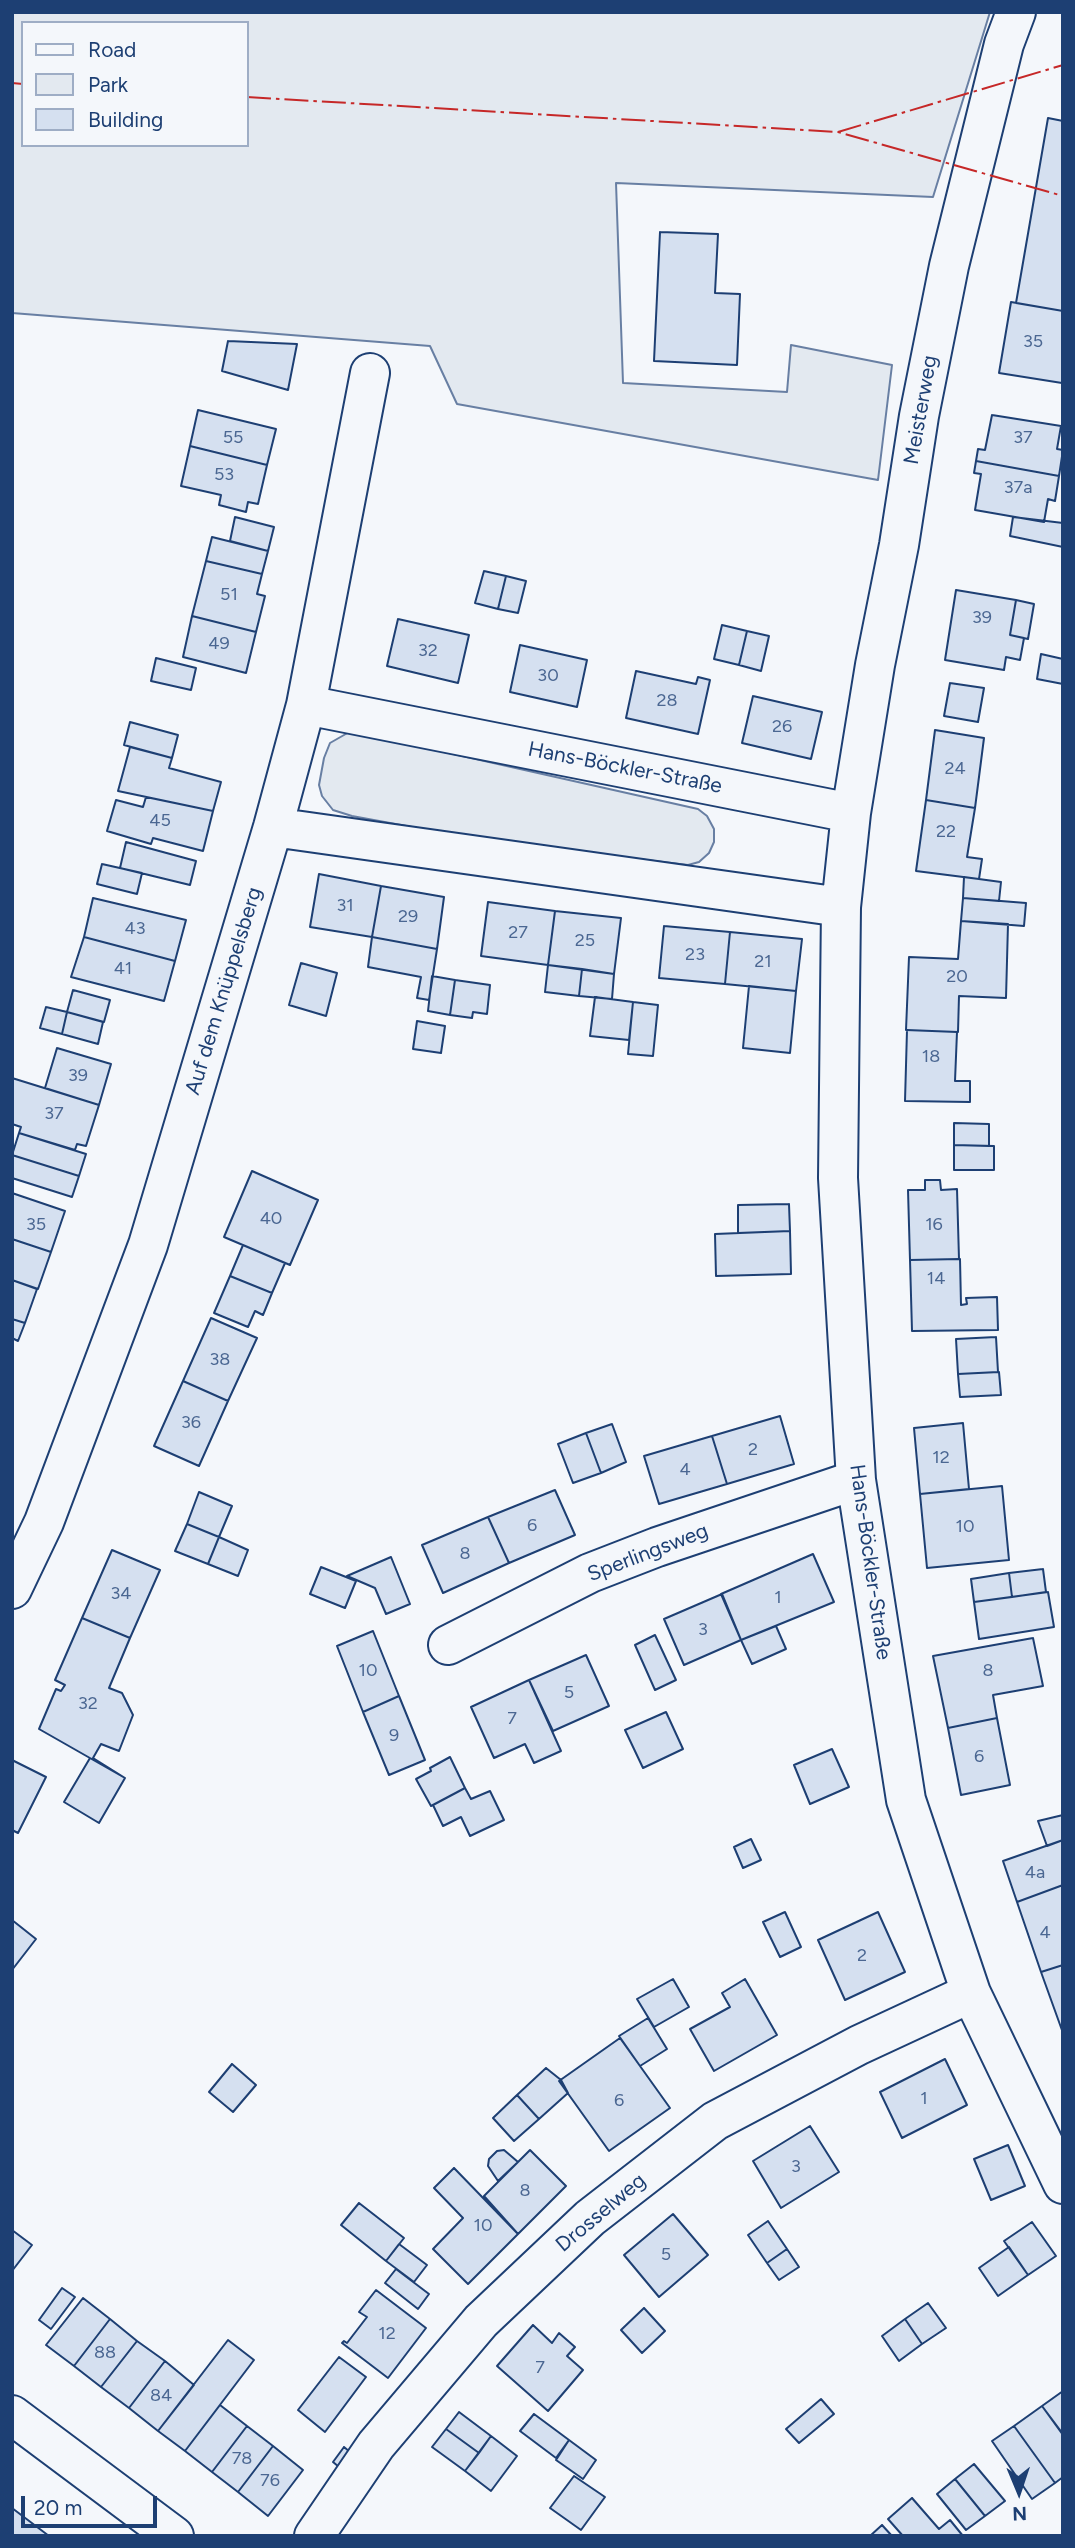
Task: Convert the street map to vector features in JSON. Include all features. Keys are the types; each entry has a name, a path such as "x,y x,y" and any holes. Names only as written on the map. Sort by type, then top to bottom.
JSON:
{"street":[{"name":"Meisterweg","path":"851,813 919,416 938,321 1004,44 1016,12"},
{"name":"Auf dem Knüppelsberg","path":"12,1589 44,1522 148,1245 273,827 306,705 370,373"},
{"name":"Hans-Böckler-Straße","path":"306,705 851,813 841,907 838,1178 856,1480 906,1800 971,1993 1063,2184"},
{"path":"273,827 841,907"},
{"name":"Sperlingsweg","path":"448,1645 590,1573 657,1547 856,1480"},
{"name":"Drosselweg","path":"314,2536 376,2445 481,2321 590,2218 715,2121 859,2045 971,1993"},
{"path":"12,2415 174,2536"}],"green space":[{"path":"12,12 990,12 933,197 616,183 623,383 787,392 791,345 892,365 878,480 457,404 430,346 12,313"},
{"path":"351,731 698,809 707,816 714,829 714,842 709,853 699,862 688,865 488,841 352,816 333,810 322,796 319,785 330,743"}],"building":[{"path":"1048,118 1063,121 1063,311 1016,303"},
{"path":"660,232 718,234 715,293 740,294 737,365 654,361"},
{"path":"1011,302 1063,311 1062,383 999,373"},
{"path":"228,341 297,344 288,390 222,371"},
{"path":"198,410 276,429 267,465 190,446"},
{"path":"992,415 1061,426 1057,449 1063,450 1059,476 976,461 978,449 985,450"},
{"path":"190,446 267,465 258,504 248,502 246,512 219,505 221,495 181,486"},
{"path":"976,461 1059,476 1055,501 1048,499 1044,522 975,510 981,474 974,473"},
{"path":"235,517 274,527 268,551 230,541"},
{"path":"1013,517 1063,523 1063,547 1010,536"},
{"path":"212,537 268,551 262,574 206,561"},
{"path":"206,561 262,574 257,594 265,596 256,632 192,616"},
{"path":"484,571 506,576 498,609 475,603"},
{"path":"506,576 526,581 518,613 498,609"},
{"path":"956,590 1016,600 1010,635 1024,638 1020,660 1006,657 1004,670 945,660"},
{"path":"1016,600 1034,604 1028,639 1010,635"},
{"path":"192,616 256,632 246,673 183,657"},
{"path":"398,619 469,635 458,683 387,666"},
{"path":"722,625 747,631 739,665 714,659"},
{"path":"747,631 769,636 761,671 739,665"},
{"path":"520,645 587,660 577,707 510,692"},
{"path":"1041,654 1063,659 1063,684 1037,679"},
{"path":"156,658 196,668 191,690 151,681"},
{"path":"636,671 696,684 698,677 710,680 698,734 626,718"},
{"path":"950,683 984,688 978,722 944,716"},
{"path":"753,696 822,712 811,759 742,743"},
{"path":"130,722 178,735 172,758 124,745"},
{"path":"935,730 984,738 975,808 926,800"},
{"path":"130,747 172,758 169,768 221,782 213,811 118,791"},
{"path":"146,797 213,811 203,851 153,838 151,844 107,831 116,800 143,807"},
{"path":"926,800 975,808 967,857 982,859 979,879 916,871"},
{"path":"126,842 196,861 190,885 120,868"},
{"path":"102,864 142,873 137,894 97,884"},
{"path":"319,874 381,886 372,937 310,927"},
{"path":"964,877 1001,882 999,901 963,898"},
{"path":"381,886 444,897 437,949 372,937"},
{"path":"93,898 186,920 175,961 84,937"},
{"path":"963,898 1026,903 1024,926 961,921"},
{"path":"488,902 555,911 548,965 481,956"},
{"path":"555,911 621,918 614,974 548,965"},
{"path":"961,921 1008,924 1006,998 959,996 958,1032 906,1030 909,957 958,959"},
{"path":"664,926 730,932 725,984 659,978"},
{"path":"730,932 802,939 796,991 725,984"},
{"path":"84,937 175,961 164,1001 71,977"},
{"path":"372,937 437,949 429,1000 417,998 421,977 368,967"},
{"path":"301,963 337,973 326,1016 289,1005"},
{"path":"548,965 582,969 579,996 545,992"},
{"path":"582,969 614,974 612,999 579,996"},
{"path":"432,976 455,980 450,1015 428,1011"},
{"path":"455,980 490,985 487,1014 473,1012 472,1018 450,1015"},
{"path":"749,986 796,991 790,1053 743,1048"},
{"path":"73,990 110,1000 104,1022 67,1012"},
{"path":"595,997 633,1002 629,1040 590,1036"},
{"path":"633,1002 658,1005 653,1056 628,1054"},
{"path":"46,1007 67,1012 62,1034 40,1028"},
{"path":"67,1012 103,1022 98,1044 62,1034"},
{"path":"417,1021 445,1026 441,1053 413,1049"},
{"path":"907,1030 957,1032 955,1081 970,1081 970,1102 905,1101"},
{"path":"57,1048 111,1064 99,1105 45,1088"},
{"path":"12,1078 99,1105 86,1146 77,1144 75,1150 19,1133 21,1127 12,1124"},
{"path":"954,1123 989,1124 989,1146 954,1145"},
{"path":"19,1133 86,1154 79,1176 12,1155"},
{"path":"954,1145 994,1146 994,1170 954,1170"},
{"path":"12,1155 79,1176 72,1197 12,1178"},
{"path":"252,1171 318,1200 290,1265 224,1237"},
{"path":"925,1180 940,1180 941,1190 957,1189 959,1259 910,1260 908,1190 925,1190"},
{"path":"12,1193 65,1211 51,1252 12,1239"},
{"path":"789,1204 790,1231 738,1233 738,1205"},
{"path":"790,1231 791,1274 716,1276 715,1234"},
{"path":"12,1239 51,1252 38,1289 12,1280"},
{"path":"243,1245 285,1263 272,1293 230,1276"},
{"path":"960,1259 961,1305 967,1304 966,1298 997,1297 998,1330 912,1331 910,1260"},
{"path":"230,1276 272,1293 263,1315 255,1311 248,1327 214,1313"},
{"path":"12,1280 37,1289 25,1323 12,1319"},
{"path":"211,1318 257,1338 228,1401 183,1381"},
{"path":"12,1319 25,1323 18,1341 12,1338"},
{"path":"996,1337 998,1372 958,1374 956,1339"},
{"path":"999,1372 1001,1395 960,1397 958,1374"},
{"path":"183,1381 228,1401 199,1466 154,1446"},
{"path":"780,1416 794,1464 727,1484 712,1436"},
{"path":"963,1423 969,1489 920,1494 914,1428"},
{"path":"612,1424 626,1462 601,1473 586,1433"},
{"path":"586,1433 601,1473 573,1483 558,1444"},
{"path":"712,1436 727,1484 659,1504 644,1456"},
{"path":"1002,1486 1009,1560 927,1568 920,1494"},
{"path":"555,1490 575,1535 509,1563 488,1517"},
{"path":"199,1492 232,1506 219,1537 187,1524"},
{"path":"488,1517 509,1563 443,1593 422,1545"},
{"path":"187,1524 219,1537 208,1564 175,1551"},
{"path":"219,1537 248,1550 238,1576 208,1564"},
{"path":"112,1550 160,1570 130,1638 82,1618"},
{"path":"813,1554 834,1602 741,1640 721,1594"},
{"path":"391,1557 410,1604 386,1614 375,1588 347,1576"},
{"path":"321,1567 356,1581 345,1608 310,1594"},
{"path":"1043,1569 1046,1592 1012,1597 1009,1573"},
{"path":"1009,1573 1012,1597 974,1602 971,1579"},
{"path":"1048,1592 1054,1627 979,1639 974,1602"},
{"path":"722,1594 741,1640 684,1665 664,1619"},
{"path":"82,1618 130,1638 109,1688 122,1693 133,1715 119,1751 101,1744 93,1758 125,1778 39,1729 56,1689 61,1691 65,1685 55,1680"},
{"path":"776,1626 786,1649 752,1664 741,1640"},
{"path":"373,1631 399,1696 363,1712 337,1646"},
{"path":"655,1635 676,1680 655,1690 635,1645"},
{"path":"1033,1638 1043,1686 993,1695 997,1718 948,1728 933,1656"},
{"path":"586,1655 609,1706 553,1731 529,1680"},
{"path":"529,1680 561,1751 534,1763 525,1744 494,1758 471,1707"},
{"path":"399,1696 425,1760 389,1775 363,1712"},
{"path":"666,1712 683,1749 643,1768 625,1730"},
{"path":"997,1718 1010,1785 961,1795 948,1728"},
{"path":"832,1749 849,1787 810,1804 794,1765"},
{"path":"450,1757 465,1788 431,1806 416,1779"},
{"path":"90,1758 125,1778 99,1823 64,1802"},
{"path":"12,1760 46,1777 18,1833 12,1830"},
{"path":"465,1788 471,1799 490,1791 504,1820 470,1836 461,1817 443,1826 433,1805"},
{"path":"1063,1815 1063,1840 1047,1846 1038,1821"},
{"path":"751,1839 761,1860 743,1868 734,1847"},
{"path":"1063,1840 1063,1885 1017,1902 1003,1861"},
{"path":"1063,1885 1063,1965 1041,1972 1017,1902"},
{"path":"785,1912 801,1947 780,1957 763,1922"},
{"path":"878,1912 905,1972 845,2000 818,1940"},
{"path":"12,1920 36,1939 12,1970"},
{"path":"1063,1965 1063,2033 1041,1972"},
{"path":"673,1979 689,2007 654,2027 637,1999"},
{"path":"745,1979 777,2035 714,2071 690,2029 730,2007 722,1993"},
{"path":"648,2018 667,2049 640,2066 619,2036"},
{"path":"620,2038 670,2108 609,2151 559,2081"},
{"path":"945,2059 967,2105 902,2138 880,2092"},
{"path":"232,2064 256,2085 233,2112 209,2092"},
{"path":"546,2068 561,2080 568,2093 539,2119 517,2095"},
{"path":"517,2095 539,2119 514,2141 493,2118"},
{"path":"810,2126 839,2172 781,2208 753,2161"},
{"path":"1008,2145 1025,2186 991,2200 974,2159"},
{"path":"504,2150 518,2162 498,2181 488,2166 489,2159 497,2151"},
{"path":"530,2150 566,2186 518,2234 484,2196"},
{"path":"454,2168 518,2234 468,2284 433,2249 463,2218 434,2188"},
{"path":"359,2203 404,2238 386,2261 341,2225"},
{"path":"673,2214 708,2255 659,2297 624,2255"},
{"path":"768,2221 787,2249 767,2263 748,2235"},
{"path":"1032,2222 1056,2256 1028,2275 1004,2241"},
{"path":"12,2230 32,2245 12,2271"},
{"path":"399,2244 427,2265 414,2282 386,2261"},
{"path":"1009,2247 1028,2275 998,2296 979,2268"},
{"path":"787,2249 799,2267 779,2280 767,2263"},
{"path":"396,2269 429,2294 418,2309 385,2283"},
{"path":"62,2288 75,2297 51,2329 39,2320"},
{"path":"376,2290 426,2328 388,2378 342,2343 347,2343 367,2317 359,2312"},
{"path":"83,2298 110,2319 74,2366 46,2345"},
{"path":"928,2303 946,2328 922,2344 905,2319"},
{"path":"644,2308 665,2331 642,2353 621,2330"},
{"path":"110,2319 137,2341 101,2387 74,2366"},
{"path":"905,2319 922,2344 899,2361 882,2336"},
{"path":"533,2325 552,2343 559,2333 575,2347 567,2356 583,2370 548,2411 497,2366"},
{"path":"228,2340 254,2360 185,2451 158,2431"},
{"path":"137,2341 165,2361 129,2408 101,2387"},
{"path":"339,2357 366,2377 325,2432 298,2410"},
{"path":"165,2361 194,2385 158,2431 129,2408"},
{"path":"1063,2391 1063,2434 1042,2406"},
{"path":"821,2399 834,2414 799,2443 786,2429"},
{"path":"220,2405 247,2426 212,2472 185,2451"},
{"path":"1042,2406 1063,2435 1063,2477 1055,2483 1014,2426"},
{"path":"459,2412 491,2436 479,2453 446,2429"},
{"path":"534,2414 569,2440 556,2458 520,2431"},
{"path":"247,2426 273,2446 238,2492 212,2472"},
{"path":"1014,2426 1055,2483 1032,2499 992,2441"},
{"path":"446,2429 479,2453 465,2471 432,2447"},
{"path":"491,2436 517,2456 491,2491 465,2471"},
{"path":"569,2440 596,2460 583,2479 556,2460"},
{"path":"273,2446 303,2470 268,2516 238,2492"},
{"path":"344,2447 356,2457 345,2472 333,2462"},
{"path":"974,2464 1005,2501 985,2516 955,2479"},
{"path":"574,2476 605,2497 581,2530 550,2508"},
{"path":"955,2479 985,2516 966,2530 937,2494"},
{"path":"912,2498 939,2529 950,2520 963,2536 903,2536 888,2519"},
{"path":"12,2508 49,2536 12,2536"},
{"path":"882,2525 892,2536 870,2536"}],"power":[{"path":"838,132 1063,65"},
{"path":"12,83 21,84"},
{"path":"248,97 838,132 1063,196"}]}
